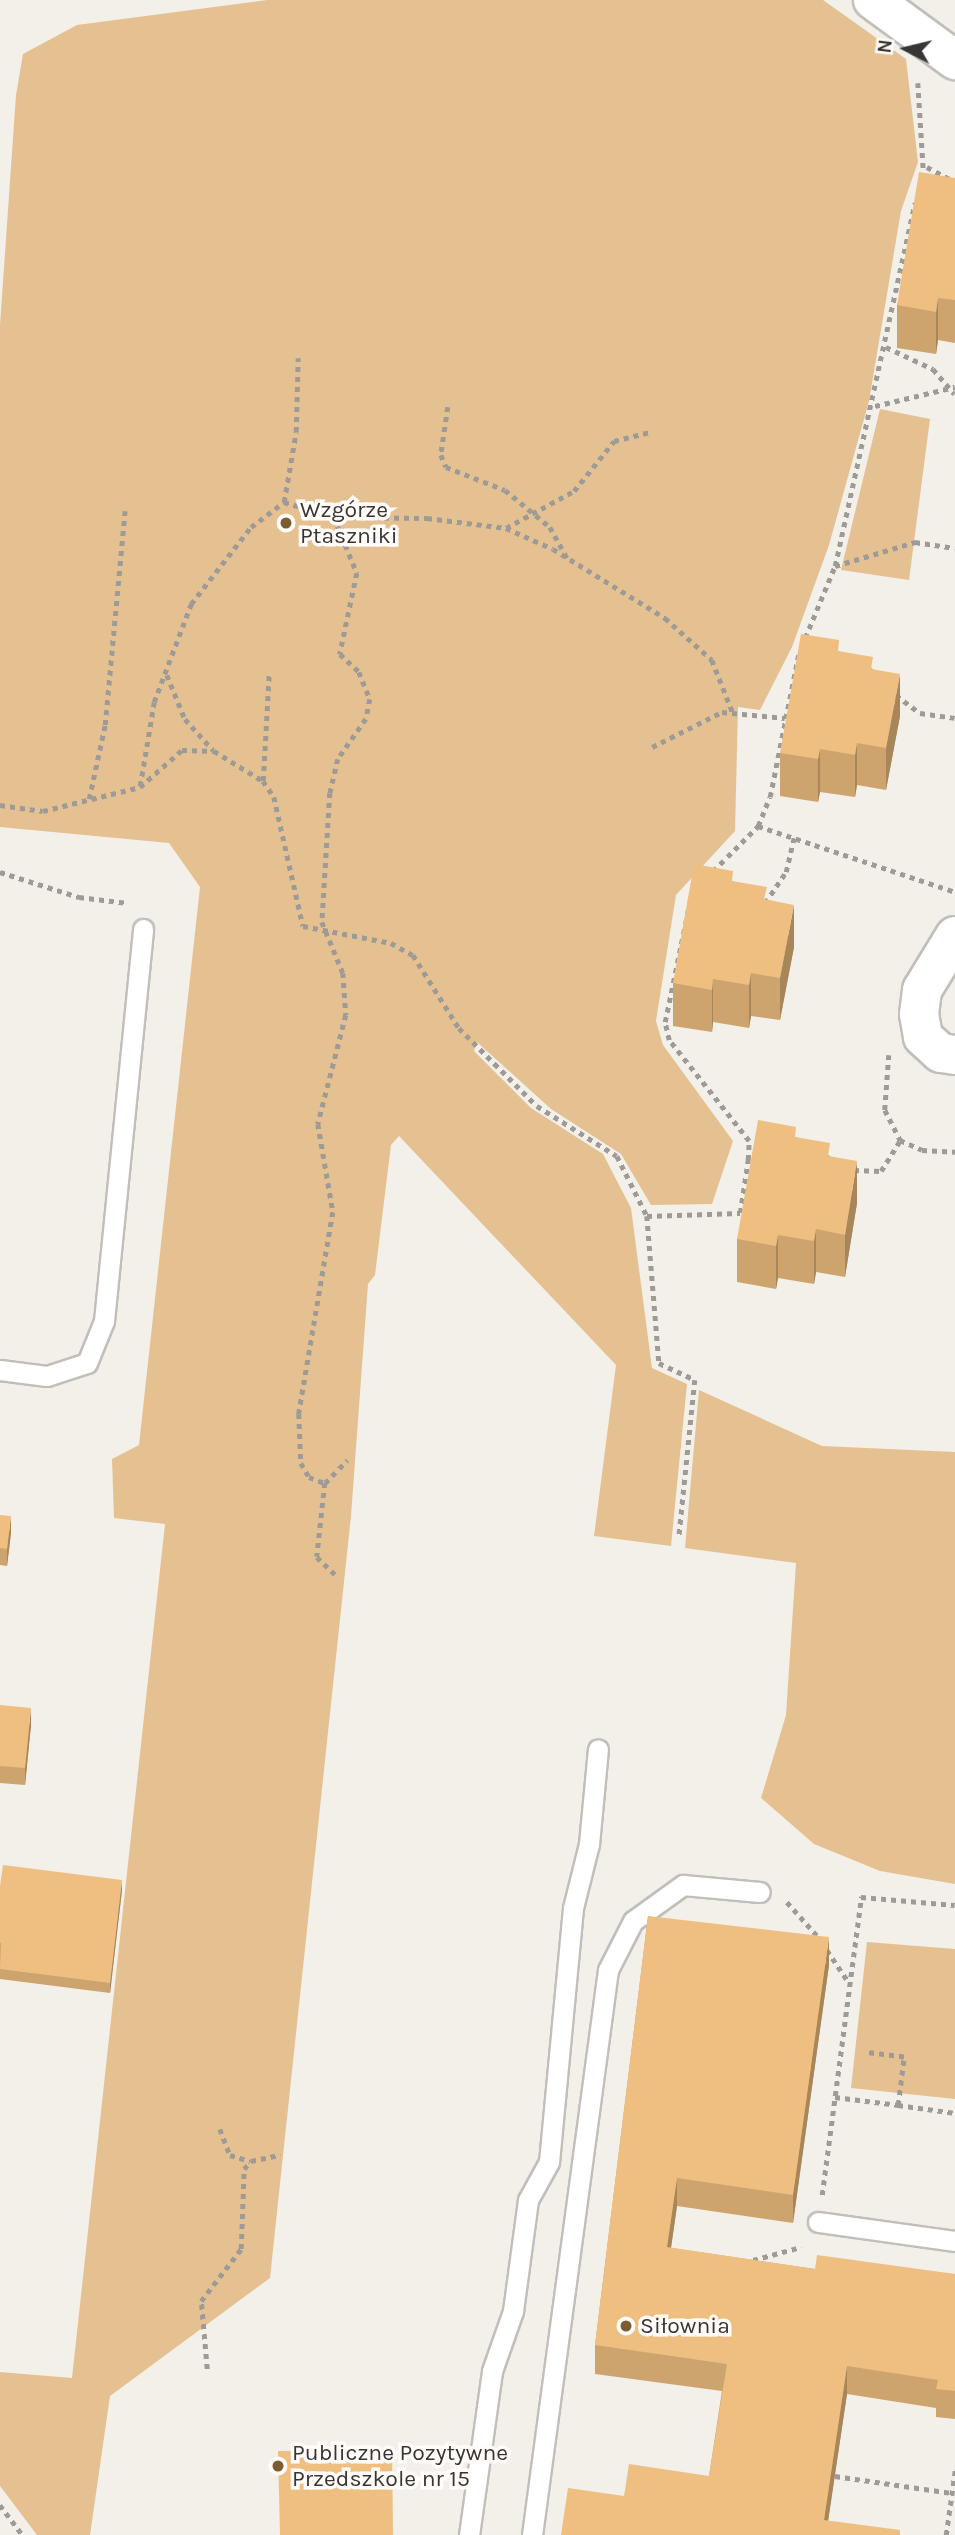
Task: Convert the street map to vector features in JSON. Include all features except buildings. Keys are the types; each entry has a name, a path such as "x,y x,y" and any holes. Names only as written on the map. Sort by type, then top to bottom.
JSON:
{"street":[{"path":"873,0 953,53"},
{"path":"955,936 922,990 919,1014 923,1037 941,1053 955,1055"}],"lane":[{"path":"0,1370 47,1376 87,1363 104,1321 143,929"},
{"path":"469,2535 492,2371 513,2311 528,2200 549,2162 573,1908 589,1844 598,1749"},
{"path":"533,2535 608,1970 633,1921 683,1885 760,1892"},
{"path":"818,2222 955,2241"}],"path":[{"path":"705,879 758,826 770,797 794,663 835,566 875,406 914,204 927,167 917,78"},
{"path":"927,167 955,182"},
{"path":"914,204 924,207"},
{"path":"886,347 933,369 953,391"},
{"path":"140,787 154,702 167,674 191,604 251,527 284,502 296,432 298,358"},
{"path":"875,406 953,391"},
{"path":"448,407 441,455 446,467 505,490 564,545 568,560"},
{"path":"506,528 573,491 614,440 650,432"},
{"path":"284,502 334,517 427,518 506,528 568,560 665,618 712,660 733,713"},
{"path":"89,799 104,725 125,511"},
{"path":"326,1483 309,1477 301,1463 299,1414 333,1212 318,1124 346,1015 344,973 325,932 330,793 338,759 366,719 370,699 359,672 340,654 357,573 334,517"},
{"path":"835,566 890,554 915,541 955,548"},
{"path":"794,663 807,665"},
{"path":"269,673 263,781 284,832 303,926 391,943 413,955 459,1028 528,1097 617,1156 647,1216 659,1363 695,1380 679,1537"},
{"path":"167,674 185,719 214,751 263,781"},
{"path":"890,691 919,713 955,718"},
{"path":"652,747 722,712 785,718"},
{"path":"0,804 43,811 140,787 182,750 214,751"},
{"path":"758,826 955,892"},
{"path":"760,909 786,872 794,838"},
{"path":"0,872 79,897 129,904 143,929"},
{"path":"647,1216 740,1213 749,1141 669,1040 665,1022 689,895 697,887"},
{"path":"689,895 701,897"},
{"path":"848,1169 881,1171 900,1140 922,1150 955,1152"},
{"path":"749,1152 762,1154"},
{"path":"337,1576 317,1557 326,1483 347,1460"},
{"path":"760,1892 797,1910 850,1984"},
{"path":"742,2259 800,2249 818,2222 861,1897 955,1905"},
{"path":"865,2052 904,2057 898,2105"},
{"path":"835,2097 955,2113"},
{"path":"220,2129 230,2155 251,2161 279,2155"},
{"path":"207,2369 201,2301 241,2249 242,2181 251,2161"},
{"path":"946,2535 955,2471"},
{"path":"835,2476 952,2493"},
{"path":"0,2505 23,2535"}],"shaded area":[{"path":"267,0 823,0 906,59 918,162 901,211 869,401 829,545 792,647 760,710 738,707 735,831 676,895 656,1021 663,1045 733,1141 712,1204 651,1205 621,1154 551,1109 477,1042 474,1051 531,1108 603,1154 631,1208 652,1368 687,1384 671,1546 594,1536 616,1365 399,1136 391,1145 375,1275 368,1284 351,1516 270,2278 110,2396 90,2535 37,2535 0,2486 0,2372 72,2378 165,1524 114,1518 112,1459 139,1445 200,887 169,843 0,827 0,325 16,95 23,54 77,25"},
{"path":"880,409 930,419 909,580 841,570"},
{"path":"699,1390 822,1446 955,1452 955,1884 880,1871 814,1844 761,1798 786,1715 796,1563 685,1548"},
{"path":"867,1942 955,1949 955,2099 851,2088"}],"place":[{"name":"Wzgórze Ptaszniki","path":"286,523"},
{"name":"Siłownia","path":"626,2326"},
{"name":"Publiczne Pozytywne Przedszkole nr 15","path":"278,2466"}]}
